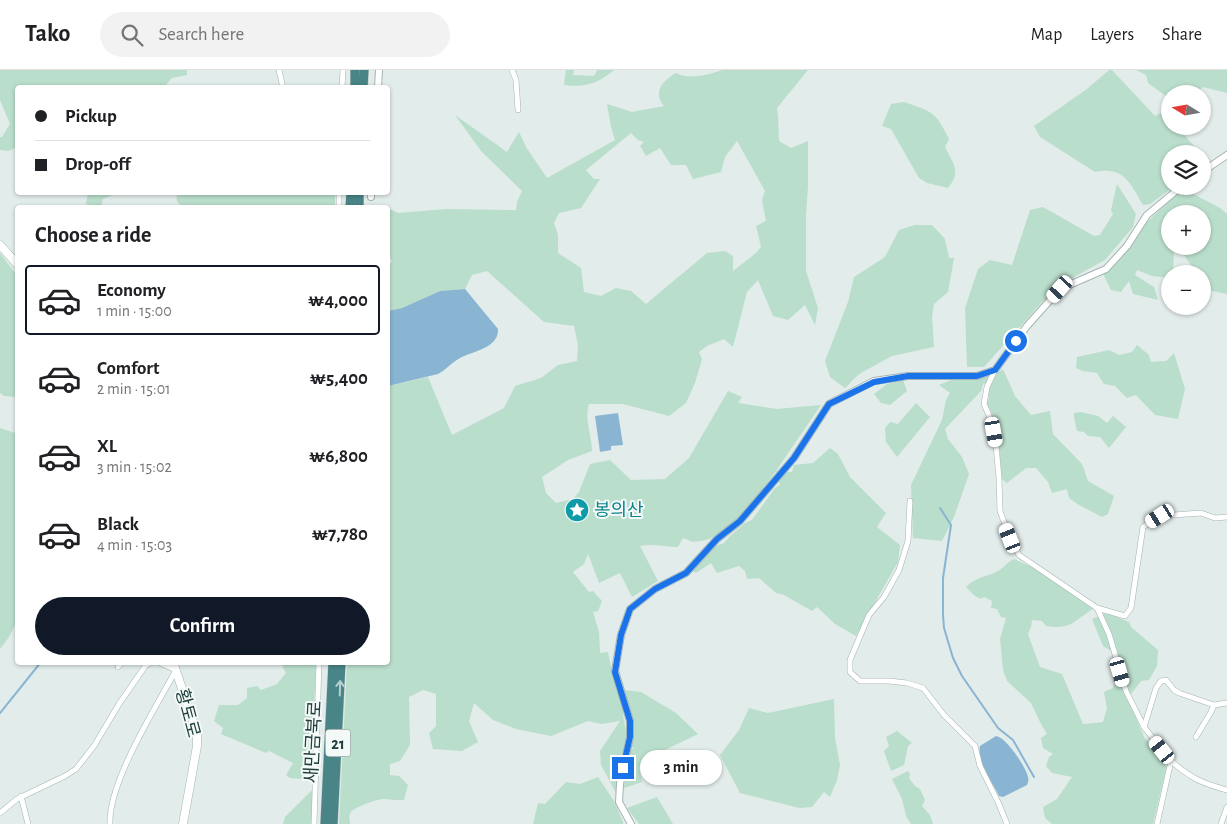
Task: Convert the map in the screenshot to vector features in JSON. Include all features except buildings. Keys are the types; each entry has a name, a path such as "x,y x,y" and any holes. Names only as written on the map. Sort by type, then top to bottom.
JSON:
{"highway":[{"path":"355,85 356,70"},
{"path":"363,85 364,70"},
{"name":"새만금북로","path":"325,824 333,665"},
{"name":"새만금북로","path":"333,824 341,665"}],"main road":[{"path":"0,245 15,262"},
{"name":"황토로","path":"175,666 197,733 197,746 183,824"}],"street":[{"path":"279,70 282,85"},
{"path":"342,85 343,70"},
{"path":"378,85 379,70"},
{"path":"512,70 516,80 518,110"},
{"path":"1211,166 1227,155"},
{"path":"1171,195 1147,215 1127,246 1106,269 1060,289 1027,326 995,370 987,387 984,404 991,420 996,445 1000,510 1010,538 1019,555 1097,608 1125,616 1131,608 1143,527 1160,516 1201,513 1215,518 1227,517"},
{"path":"631,824 619,802 620,784 630,737 630,721 615,672 621,635 630,609 655,589 686,573 717,539 740,521 794,458 829,404 874,382 908,376 977,376 995,370"},
{"path":"910,501 908,541 899,570 884,597 869,615 850,660 850,672 860,681 907,683 923,688 944,715 975,746 980,766 1007,824"},
{"path":"1097,608 1109,634 1126,691 1144,727 1171,761 1185,772 1204,784 1227,790"},
{"path":"0,813 21,796 76,769 94,746 119,704 146,665"},
{"path":"314,824 319,665"},
{"path":"110,824 109,811 122,774 175,666"},
{"path":"1144,727 1156,688 1161,681 1166,680 1179,693 1214,705 1227,703"},
{"path":"1196,737 1214,705"},
{"path":"1157,824 1171,761"},
{"path":"21,796 28,824"},
{"path":"1221,824 1227,807"}],"green space":[{"path":"0,70 187,70 187,75 172,78 166,85 15,85 15,148 8,151 0,150 0,137 2,137 10,124 0,100"},
{"path":"566,70 574,70 573,75 594,76 597,70 614,70 591,84 572,86 564,85"},
{"path":"722,70 808,70 777,108 779,141 791,148 808,141 806,271 818,308 815,325 805,305 788,320 773,316 758,280 747,292 733,347 724,339 707,346 699,352 702,359 695,383 686,403 669,416 623,404 589,404 587,416 592,451 568,460 542,477 546,493 556,503 573,499 579,492 590,464 610,460 631,480 665,479 689,458 728,391 742,397 738,403 777,409 821,405 763,488 741,515 724,530 713,537 701,541 693,542 683,538 678,547 640,546 658,581 632,597 620,573 599,583 588,554 584,564 573,572 589,592 593,591 602,601 598,611 593,612 599,632 600,653 608,652 623,710 626,731 633,729 624,690 641,692 676,713 698,734 665,750 666,754 639,767 642,782 624,788 627,755 634,748 626,744 620,761 616,793 601,765 600,751 620,721 601,724 588,721 551,736 516,729 493,720 474,703 469,721 478,742 462,751 433,749 429,733 436,726 436,694 423,690 409,697 410,745 400,761 390,764 390,775 399,776 408,785 404,800 381,799 366,804 351,812 349,816 350,824 339,824 347,665 390,665 390,386 428,377 452,435 504,408 515,386 541,378 558,365 577,361 578,345 574,326 544,322 487,271 472,275 465,289 440,291 402,308 390,311 390,264 392,262 390,256 390,209 398,213 446,209 516,210 522,191 481,151 455,115 507,152 519,132 526,147 547,178 615,140 607,104 632,112 664,106 659,92 667,79 676,73 686,76 705,75","holes":["631,133 638,140 644,142 640,146 646,156 660,148 671,165 686,165 693,179 721,172 725,157 737,141 765,191 762,200 766,221 756,226 761,247 733,271 733,256 725,251 707,253 646,304 631,291 616,288 601,296 584,292 581,268 558,253 558,235 554,223 559,213 581,208 600,179 594,179 586,170"]},
{"path":"1109,70 1112,70 1155,116 1161,113 1161,135 1184,135 1193,145 1161,145 1162,195 1150,204 1143,205 1130,183 1120,174 1105,171 1095,172 1040,137 1034,126 1087,89"},
{"path":"1136,70 1227,70 1227,93 1211,89 1211,85 1161,85 1161,92 1148,83 1146,75"},
{"path":"904,102 932,114 940,123 949,139 945,147 955,168 955,177 948,188 927,183 919,178 891,129 882,126 891,104"},
{"path":"1117,184 1136,214 1133,227 1105,260 1074,277 1042,302 984,367 967,367 965,308 978,269 990,260 1012,265 1030,210 1043,207 1094,236 1100,235 1113,214 1111,210"},
{"path":"88,195 112,195 103,199 102,205 86,204"},
{"path":"177,195 335,195 335,205 180,205 177,201"},
{"path":"1176,195 1195,195 1220,208 1227,214 1227,294 1211,291 1211,265 1191,265 1184,255 1211,255 1211,205 1165,205"},
{"path":"1161,209 1161,255 1174,255 1173,265 1161,265 1161,277 1152,276 1137,270 1135,275 1154,287 1158,300 1133,294 1129,281 1121,292 1111,290 1103,274 1119,261 1146,223"},
{"path":"915,225 932,225 945,239 949,258 954,258 948,292 934,304 932,317 934,347 892,356 859,374 845,388 830,377 825,361 848,302 854,277 885,257 899,230"},
{"path":"0,253 15,273 15,397 4,396 0,393"},
{"path":"1137,345 1149,355 1151,362 1166,361 1174,353 1185,389 1178,419 1155,415 1136,395 1127,398 1115,386 1104,384 1097,373 1076,368 1077,357 1109,350 1119,355 1132,352"},
{"path":"1003,369 1015,396 1031,415 1050,411 1053,434 1082,464 1088,481 1114,496 1108,514 1102,517 1079,505 1069,498 1067,489 1052,493 1048,482 1036,468 1026,468 1007,483 1002,479 996,421 987,404 989,396 984,382 981,391 945,429 948,439 962,457 969,474 954,517 942,541 913,538 911,485 942,420 946,400 950,393 939,385 954,379 986,375 989,378"},
{"path":"903,380 907,391 890,405 881,403 874,394 887,384"},
{"path":"916,403 930,417 897,457 886,442 885,428 890,422 898,424"},
{"path":"1081,412 1098,416 1107,423 1113,416 1126,427 1109,448 1100,437 1088,436 1084,432 1077,431 1074,413"},
{"path":"0,428 15,433 15,625 0,649"},
{"path":"830,448 838,454 850,477 886,513 877,527 900,545 898,562 856,636 835,624 817,607 812,611 784,595 776,593 759,578 747,579 745,571 739,566 717,573 711,563 696,573 693,571 691,564 702,551 724,543 745,523 752,520 775,488 780,485 776,471 792,472 794,465 813,463"},
{"path":"1014,559 1036,569 1093,609 1072,624 1062,627 1046,626 1042,621 1032,620 1028,634 1040,667 1062,674 1083,724 1103,722 1107,708 1104,692 1113,688 1117,674 1111,651 1103,646 1092,619 1107,613 1129,622 1131,627 1158,650 1157,666 1149,680 1141,681 1131,694 1122,685 1145,739 1164,757 1166,769 1153,824 1052,824 1045,818 1043,807 1057,799 1072,777 1052,773 1046,766 1049,757 1053,754 1043,748 1041,738 1047,734 1031,703 1007,681 1003,670 1000,639 1006,618 1001,617 997,609 991,608 992,601 984,597 981,599 975,596 966,587 977,579 998,571"},
{"path":"316,665 311,779 305,774 303,779 290,778 286,775 293,763 269,751 266,753 221,734 223,728 214,721 219,705 238,705 247,698 247,688 257,686 261,690 277,684 286,673 282,666"},
{"path":"834,699 835,738 840,765 837,780 830,797 824,792 812,807 799,808 740,793 720,755 739,730 749,708 768,713"},
{"path":"897,731 912,743 908,746 904,765 891,771 884,751 889,746 886,737"},
{"path":"908,771 910,774 909,778 920,789 925,800 922,806 930,815 933,824 911,824 906,816 902,799 892,779"},
{"path":"598,777 614,801 623,824 533,824 538,803 545,804 566,782 580,784"},
{"path":"312,790 314,796 312,824 283,824 285,817"},
{"path":"657,797 673,824 639,824 627,808"}],"water":[{"path":"465,289 498,329 494,341 490,345 457,360 438,374 390,386 390,311 402,308 440,291"},
{"path":"618,413 623,445 611,446 611,450 600,452 595,416"},
{"path":"996,736 1005,741 1015,753 1024,767 1028,778 1027,785 1003,797 999,796 980,757 980,746"}],"waterway":[{"path":"940,508 951,525 943,578 943,615 944,628 953,658 962,676 998,728 1013,740 1034,777"},
{"path":"0,713 39,665"}],"place":[{"name":"봉의산","path":"577,510"}],"route":[{"path":"623,768 630,737 630,721 615,672 621,635 630,609 655,589 686,573 717,539 740,521 794,458 829,404 874,382 908,376 977,376 995,370 1016,341"}]}
